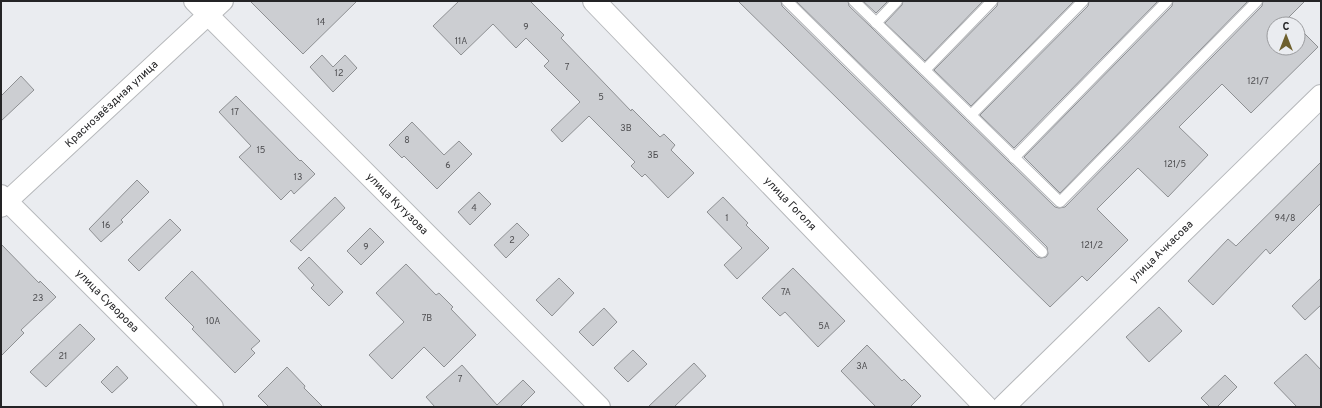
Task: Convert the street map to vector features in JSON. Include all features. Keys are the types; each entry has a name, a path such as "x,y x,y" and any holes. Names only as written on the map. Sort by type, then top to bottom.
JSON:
{"main road":[{"name":"улица Гоголя","path":"594,1 986,407"},
{"name":"улица Ачкасова","path":"1003,407 1321,96"}],"street":[{"name":"улица Кутузова","path":"194,1 600,407"},
{"name":"Краснозвёздная улица","path":"3,201 223,1"},
{"name":"улица Суворова","path":"3,201 213,407"}],"lane":[{"path":"787,1 1042,252"},
{"path":"854,1 1060,202 1257,1"},
{"path":"876,23 897,1"},
{"path":"925,70 992,1"},
{"path":"971,115 1083,1"},
{"path":"1014,158 1167,1"}],"building":[{"path":"250,1 357,1 303,54"},
{"path":"459,1 530,1 564,35 561,38 631,111 632,109 660,137 664,134 675,145 671,150 694,173 668,198 645,174 642,177 631,166 635,162 589,116 562,142 551,130 580,102 544,66 549,61 526,38 516,48 493,24 461,55 433,26"},
{"path":"738,1 781,1 782,6 1037,257 1041,258 1046,257 1048,254 1047,247 796,1 848,1 849,6 1055,207 1059,208 1065,207 1262,6 1263,1 1305,1 1290,16 1266,16 1266,56 1306,56 1306,35 1318,47 1251,113 1222,84 1179,127 1208,155 1168,197 1138,168 1097,209 1128,240 1087,281 1082,276 1050,307"},
{"path":"863,1 888,1 876,13"},
{"path":"903,1 983,1 925,61 885,23 902,5"},
{"path":"998,1 1074,1 971,106 934,70 997,6"},
{"path":"1089,1 1158,1 1014,148 980,115 1088,6"},
{"path":"1173,1 1248,1 1060,193 1024,157 1172,6"},
{"path":"322,55 333,67 345,55 357,68 333,92 310,67"},
{"path":"21,76 34,90 1,121 1,96"},
{"path":"236,96 300,161 301,160 315,174 294,194 291,190 281,200 239,157 251,146 219,112"},
{"path":"412,122 444,155 459,141 472,154 437,189 404,156 402,158 389,145"},
{"path":"1321,162 1321,203 1270,254 1266,249 1213,305 1188,281 1228,239 1236,246"},
{"path":"137,180 149,192 121,220 123,222 101,242 89,229"},
{"path":"479,192 491,204 470,225 458,212"},
{"path":"335,197 345,208 301,251 290,241"},
{"path":"723,197 748,223 746,225 769,248 737,279 724,265 742,248 707,212"},
{"path":"170,219 181,230 139,271 128,260"},
{"path":"517,223 529,235 506,258 494,245"},
{"path":"370,228 384,242 361,265 347,251"},
{"path":"1,244 39,283 40,281 56,297 21,330 24,333 1,356"},
{"path":"309,257 343,292 329,306 311,288 314,285 298,268"},
{"path":"406,264 436,295 439,293 453,307 451,309 476,335 444,367 424,347 392,379 369,355 404,322 376,293"},
{"path":"793,268 845,321 818,347 785,312 780,316 762,298"},
{"path":"192,271 260,341 251,349 255,353 235,373 192,329 194,327 165,298"},
{"path":"559,278 574,293 552,316 536,300"},
{"path":"1321,278 1321,305 1305,320 1292,306"},
{"path":"1159,307 1182,331 1149,362 1126,337"},
{"path":"604,308 617,322 593,346 579,332"},
{"path":"80,324 95,339 46,387 30,372"},
{"path":"867,345 902,381 904,379 921,396 910,407 876,407 841,371"},
{"path":"633,350 647,364 628,382 614,368"},
{"path":"1306,354 1321,370 1321,407 1297,407 1274,383"},
{"path":"694,363 706,376 674,407 648,407"},
{"path":"462,365 497,405 523,380 535,392 520,407 435,407 426,397"},
{"path":"117,366 128,378 112,393 101,382"},
{"path":"287,367 305,386 304,388 323,407 269,407 258,396"},
{"path":"1225,375 1237,387 1217,407 1210,407 1201,398"}]}
